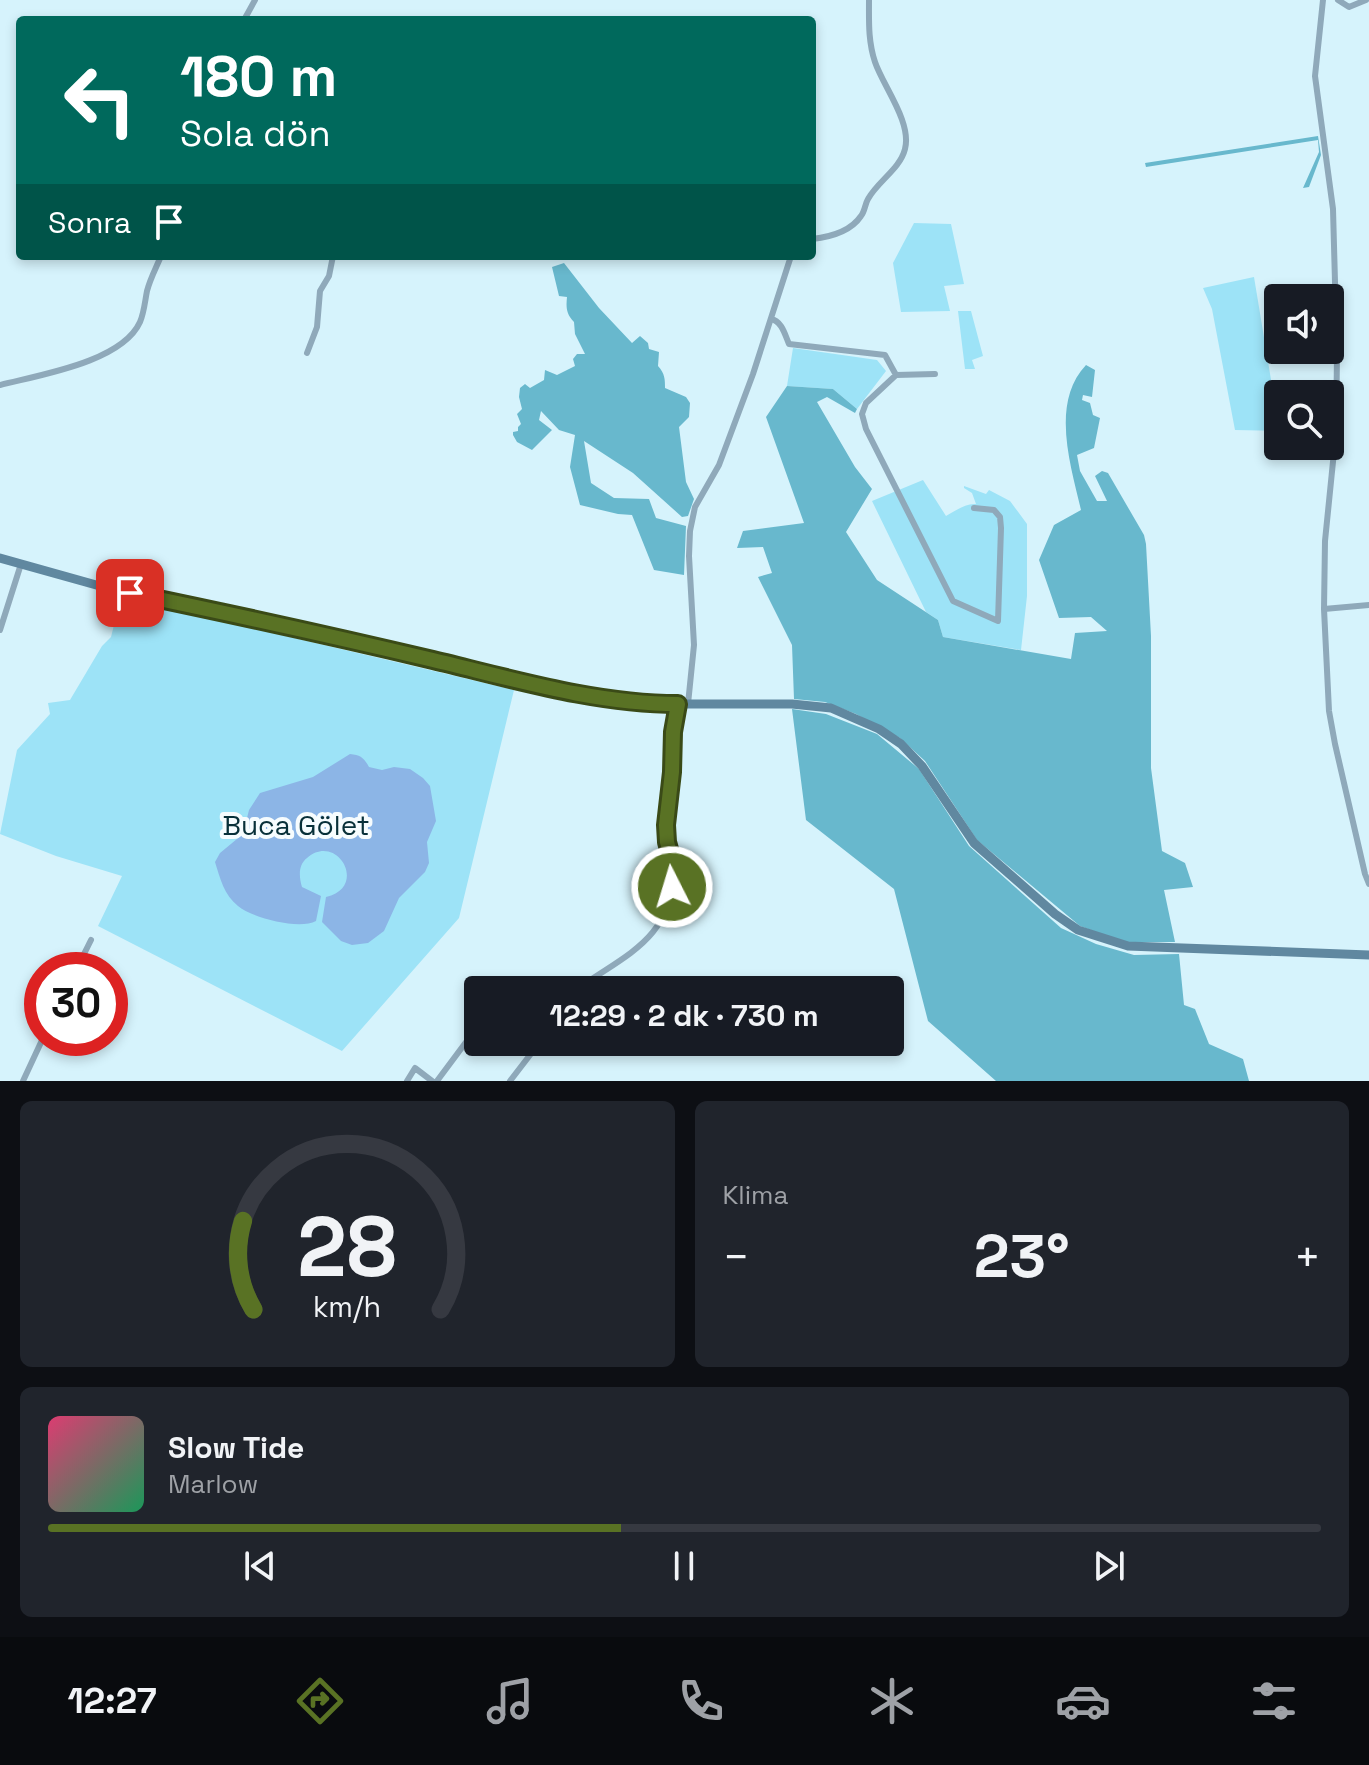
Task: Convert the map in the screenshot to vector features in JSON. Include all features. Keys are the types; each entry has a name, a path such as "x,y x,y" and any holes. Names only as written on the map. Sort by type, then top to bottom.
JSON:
{"street":[{"path":"816,238 851,228 863,214 869,197 897,163 906,145 905,129 880,76 869,38 869,0"},
{"path":"1323,0 1315,76 1333,209 1337,355 1336,432 1325,541 1324,609 1329,711 1369,884"},
{"path":"1338,0 1349,7 1366,0"},
{"path":"0,385 89,362 122,343 140,323 159,260"},
{"path":"307,353 317,327 320,291 329,276 332,260"},
{"path":"596,976 637,949 653,934 668,905 673,864 666,825 673,732 683,704 694,645 690,531 695,507 719,465 753,374 790,260"},
{"path":"771,319 780,324 789,344 885,355 896,375"},
{"path":"935,374 896,375 866,403 862,414 866,429 953,601 998,621 1000,517 994,510 974,508"},
{"path":"0,558 119,590 582,694 650,704 792,704 831,708 879,729 901,744 922,766 974,843 1055,914 1078,930 1128,946 1369,955"},
{"path":"0,630 21,564"},
{"path":"1324,609 1369,605"},
{"path":"85,952 91,940"},
{"path":"407,1081 415,1068 435,1081 464,1044"},
{"path":"23,1081 35,1056"},
{"path":"510,1081 529,1056"}],"green space":[{"path":"914,223 951,224 964,284 944,286 950,311 901,312 893,263"},
{"path":"1254,277 1264,337 1264,364 1268,364 1271,380 1264,380 1264,431 1235,430 1212,309 1203,288"},
{"path":"958,311 971,311 983,356 972,360 975,369 965,369"},
{"path":"793,348 877,360 886,371 857,409 833,389 787,386"},
{"path":"923,480 946,516 964,506 976,504 972,493 964,486 986,494 989,490 1010,501 1027,524 1027,596 1021,650 943,637 938,620 926,612 872,501"},
{"name":"Buca Gölet","path":"121,597 514,690 459,918 342,1051 98,926 122,876 56,856 0,834 17,750 50,714 48,703 70,700 102,646 111,637"}],"shaded area":[{"path":"1318,136 1321,155 1309,187 1303,188 1319,152 1318,140 1146,167 1145,163"},
{"path":"564,263 599,308 632,343 640,336 648,343 649,349 659,352 658,366 665,388 686,397 690,403 689,417 679,427 686,482 694,499 688,516 682,517 633,473 584,441 591,483 614,498 649,499 656,518 686,526 684,575 654,570 632,515 580,505 570,467 575,435 559,430 541,411 539,420 552,430 532,450 517,442 513,435 521,424 517,414 522,409 520,388 525,384 530,388 544,380 545,370 557,375 575,366 573,359 577,354 585,354 568,313 567,297 559,296 552,267"},
{"path":"1086,365 1095,370 1092,397 1083,395 1082,400 1090,403 1093,415 1100,418 1094,448 1077,455 1080,471 1097,501 1107,501 1095,476 1102,471 1108,473 1144,535 1146,544 1151,636 1151,768 1162,851 1185,863 1193,887 1164,890 1175,942 1123,942 1080,926 977,840 925,761 900,738 856,714 825,702 794,699 792,645 758,577 772,573 763,547 737,548 743,531 804,523 766,417 787,386 833,389 857,409 855,413 827,397 817,402 855,467 872,489 846,532 877,580 938,620 943,637 1071,659 1075,633 1107,631 1091,617 1059,618 1039,560 1054,525 1081,510 1069,455 1066,416 1075,380"},
{"path":"792,709 826,714 877,734 919,769 969,846 1061,928 1096,944 1134,955 1179,954 1184,1005 1195,1009 1209,1044 1243,1059 1249,1081 996,1081 928,1021 894,889 806,820"},
{"path":"350,754 362,758 369,767 410,769 423,778 430,786 436,821 427,842 429,863 425,872 399,898 384,931 368,943 352,945 341,941 322,922 326,897 339,891 345,883 347,873 338,856 318,852 302,864 302,887 321,896 316,921 299,924 264,918 238,906 226,891 215,862 220,853 243,834 249,810 260,793 313,777"}],"route":[{"path":"130,593 262,620 582,694 650,704 678,704 666,825 673,864 672,887"}]}
